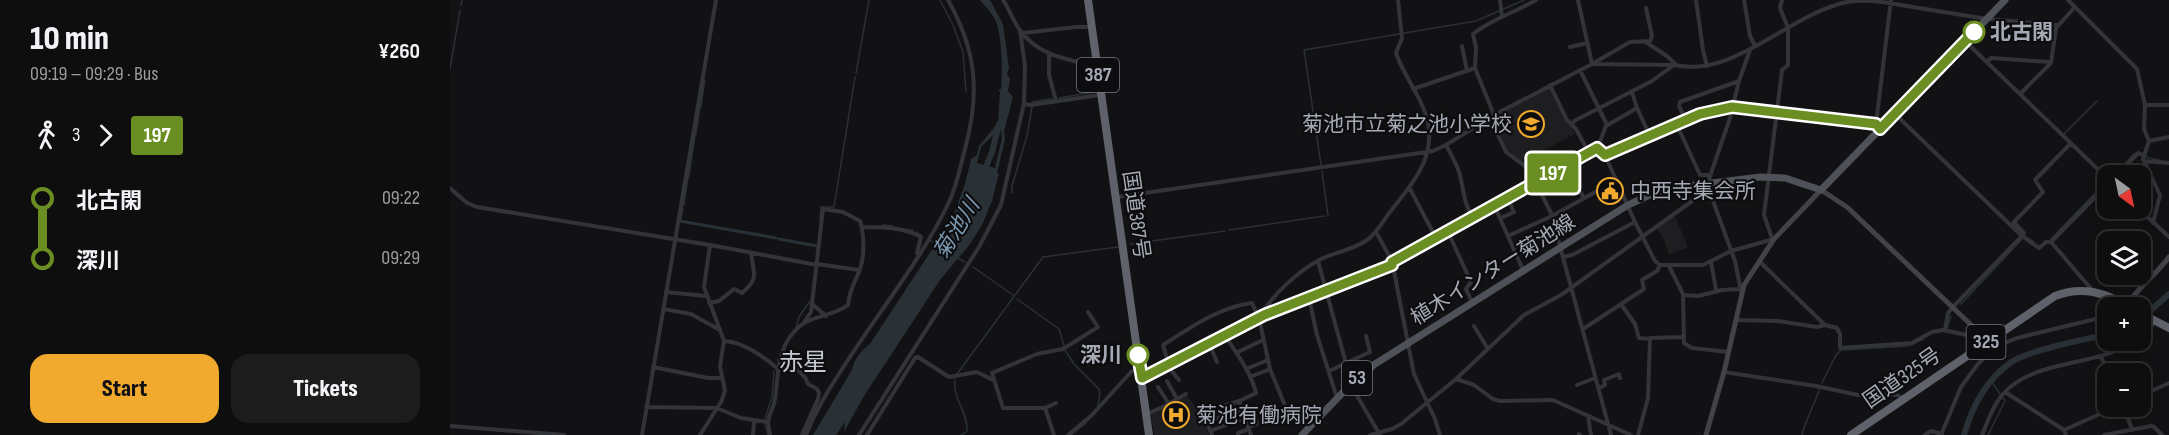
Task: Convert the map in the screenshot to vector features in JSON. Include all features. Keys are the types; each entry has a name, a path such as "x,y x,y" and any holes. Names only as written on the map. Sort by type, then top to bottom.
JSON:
{"highway":[{"name":"国道387号","path":"1088,0 1149,435"},
{"name":"国道325号","path":"1851,435 2050,298 2072,291 2093,291 2111,297"},
{"path":"2151,319 2168,326"}],"main road":[{"path":"1821,190 1878,127 1895,114 1987,19 1997,4 2005,0"},
{"name":"植木インター菊池線","path":"1302,435 1352,383 1375,364 1628,205 1661,191 1688,185 1709,186 1769,177 1802,183 1821,190"}],"street":[{"path":"642,435 716,0"},
{"path":"804,435 824,397 915,260 950,201 974,116 974,84 971,55 966,36 948,0"},
{"path":"1003,0 1021,32 1033,45 1049,54 1097,66"},
{"path":"1258,318 1274,297 1306,269 1318,261 1350,249 1376,232 1410,189 1421,170 1428,152 1429,127 1426,114 1396,53 1402,38 1398,0"},
{"path":"1500,0 1502,17"},
{"path":"1536,0 1473,34 1476,48 1475,68 1501,145 1506,152 1529,169 1552,216 1611,435"},
{"path":"1578,0 1592,64"},
{"path":"1696,0 1707,66"},
{"path":"1744,0 1750,36 1755,46"},
{"path":"1773,238 1764,215 1782,70 1788,64 1788,28 1780,8 1782,0"},
{"path":"2068,0 2137,69 2145,105 2145,129 2149,141 2143,155 2144,161 2160,195 2153,223"},
{"path":"1592,64 1674,65 1687,68 1707,66 1755,46 1824,9 1844,3 1891,2 1987,19 2057,25"},
{"path":"1605,155 1700,114 1732,107 1878,127 1891,2"},
{"path":"2020,94 2050,63 2057,25 2075,7"},
{"path":"1646,8 1652,36 1647,43"},
{"path":"1021,32 1092,27"},
{"path":"859,435 979,247 996,216 1004,194 1024,104 1025,66 1021,32"},
{"path":"1116,197 1428,152 1446,145 1492,116 1630,42 1647,43 1667,56 1674,65"},
{"path":"1965,42 2097,168"},
{"path":"1570,47 1587,43"},
{"path":"1462,46 1467,71"},
{"path":"1741,291 1738,273 1709,186 1710,175 1748,51 1755,46"},
{"path":"1049,54 1049,75 1056,101"},
{"path":"1987,62 1991,58 2050,63"},
{"path":"1572,124 1652,81 1674,65"},
{"path":"1413,88 1475,68"},
{"path":"1580,70 1607,125"},
{"path":"1686,120 1679,106 1680,102 1739,81"},
{"path":"1550,85 1567,120 1572,124 1589,153"},
{"path":"1632,92 1650,136"},
{"path":"1024,104 1101,95"},
{"path":"2145,105 2169,105"},
{"path":"1142,378 1258,318 1392,264 1597,148 1607,125 1637,108"},
{"path":"1895,114 2022,236 2039,248 2046,242 2051,242 2097,195"},
{"path":"1677,125 1700,175 1710,175"},
{"path":"2149,141 2169,137"},
{"path":"1945,330 1948,313 1952,308 2022,236 2024,233 2014,222 2043,192 2035,180 2071,143"},
{"path":"1446,145 1459,172 1464,195 1474,218"},
{"path":"1597,148 1605,155 1635,222 1655,261 1660,265 1702,265 1731,251 1773,238"},
{"path":"2127,165 2138,153 2143,155"},
{"path":"2144,161 2169,163"},
{"path":"1565,166 1584,198"},
{"path":"1508,236 1552,216 1617,180"},
{"path":"1370,435 1379,434 1401,424 1456,379 1524,315 1549,303 1709,186"},
{"path":"450,188 467,203 477,207 817,265 859,270"},
{"path":"1410,189 1437,238"},
{"path":"1706,435 1724,372 1741,291 1773,238 1821,190 1847,207 1988,341"},
{"path":"1501,219 1514,212 1508,199"},
{"path":"1495,207 1523,270"},
{"path":"770,435 767,422 775,399 779,360 790,338 811,312 823,209 843,212 860,221 862,227 862,256 859,270 852,284 848,305 841,311 803,324"},
{"path":"2149,219 2169,237"},
{"path":"1563,257 1572,255 1635,222"},
{"path":"862,227 896,228 921,237 915,260"},
{"path":"1376,232 1392,264 1414,374 1440,435"},
{"path":"1448,232 1471,282 1466,289 1472,302"},
{"path":"2051,242 2093,291"},
{"path":"700,435 724,396 720,366 724,342 706,296 704,280 710,245"},
{"path":"709,303 719,300 734,290 742,293 752,285 754,280 752,253"},
{"path":"2132,297 2169,257"},
{"path":"1759,260 1825,325 1839,330 1840,348 1912,343 1932,332 1945,330 1967,334 1974,329"},
{"path":"1318,261 1352,383 1379,434"},
{"path":"1711,262 1716,290 1719,291"},
{"path":"1582,330 1644,289 1642,280 1657,271 1660,265"},
{"path":"1669,266 1683,295 1684,343 1692,348 1728,352"},
{"path":"1683,295 1698,296 1719,291 1741,291"},
{"path":"666,292 706,296"},
{"path":"1309,297 1317,335 1337,398"},
{"path":"1179,380 1172,373 1163,345 1198,322 1228,309 1250,303 1258,318 1270,369 1288,413"},
{"path":"812,304 826,316"},
{"path":"1622,304 1635,324 1639,338 1684,337"},
{"path":"663,309 691,314 719,329"},
{"path":"1056,403 1045,408 1004,409 994,381 994,372 1037,354 1064,350 1098,327 1088,312"},
{"path":"1925,435 1931,431 1942,434 1961,387 1978,364 1995,347 2017,338 2097,319"},
{"path":"1735,320 1778,321 1817,327 1825,325"},
{"path":"2151,325 2155,321"},
{"path":"1474,326 1488,349"},
{"path":"1225,335 1246,369 1256,393 1203,413 1211,433 1245,418"},
{"path":"1329,371 1370,352 1366,336"},
{"path":"1638,435 1648,398 1650,339"},
{"path":"1236,353 1263,340"},
{"path":"724,342 734,342 765,358 777,368"},
{"path":"1209,343 1217,362"},
{"path":"1982,435 1991,413 2005,392 2031,375 2041,370 2101,357 2113,351"},
{"path":"867,435 915,358 918,357 946,376 955,377 977,372 994,381"},
{"path":"2101,357 2104,363"},
{"path":"779,360 801,373 808,384 817,389 819,393 804,435"},
{"path":"1246,369 1268,360"},
{"path":"653,367 708,378 721,378"},
{"path":"1068,435 1091,416 1131,372 1140,367"},
{"path":"1250,378 1270,369"},
{"path":"1724,372 1872,397 1897,394 1904,399"},
{"path":"1599,387 1605,385 1604,380 1619,374 1620,378"},
{"path":"1576,385 1595,378"},
{"path":"1456,379 1474,385 1496,400 1553,400 1631,435"},
{"path":"1167,381 1177,399"},
{"path":"2151,391 2169,383"},
{"path":"1158,387 1168,404"},
{"path":"2005,392 2065,432 2097,416"},
{"path":"1146,414 1186,394"},
{"path":"1239,400 1251,435"},
{"path":"1207,422 1251,406 1257,424 1238,433 1239,435"},
{"path":"646,407 717,408 741,418 767,422"},
{"path":"1045,408 1054,435"},
{"path":"1588,416 1591,435"},
{"path":"2127,417 2132,429"},
{"path":"753,435 754,420"},
{"path":"450,426 564,435"},
{"path":"2104,435 2151,426 2162,435"}],"shaded area":[{"name":"菊池市立菊之池小学校","path":"1550,85 1575,134 1521,162 1506,152 1490,118"},
{"path":"1674,214 1688,247 1669,255 1656,227"},
{"name":"菊池有働病院","path":"1186,394 1202,416 1209,435 1154,435 1151,414"}],"water":[{"path":"980,0 990,0 1003,24 1009,68 1007,74 1010,79 1008,91 1013,97 1004,131 1005,139 992,201 982,225 970,244 940,280 864,396 844,432 845,422 836,435 813,435 852,370 858,355 870,344 952,219 965,184 971,159 977,155 979,146 998,123 1000,92 998,90 1001,89 1002,74 999,31 992,14","holes":["1001,129 1002,138 995,168 977,163 981,147"]}],"waterway":[{"path":"461,6 462,0"},
{"path":"856,73 869,0"},
{"path":"940,0 963,52 966,92"},
{"path":"1321,165 1304,50 1476,21 1524,0"},
{"path":"450,69 460,10"},
{"path":"1059,98 1094,92 1096,89 1094,73"},
{"path":"820,220 821,207 834,207 855,77"},
{"path":"700,107 704,81"},
{"path":"1032,102 1052,99"},
{"path":"2064,134 2097,101"},
{"path":"1011,193 1027,136 1032,107"},
{"path":"695,135 699,109"},
{"name":"菊池川","path":"984,172 999,124"},
{"path":"690,163 694,138"},
{"path":"2124,165 2134,154"},
{"path":"2146,157 2162,161"},
{"path":"688,177 690,164"},
{"path":"1322,171 1328,216"},
{"path":"683,205 687,179"},
{"path":"2051,239 2097,191"},
{"path":"682,209 680,221 776,238"},
{"path":"1229,230 1324,216"},
{"path":"2013,221 2012,223 2017,228"},
{"path":"883,225 893,226"},
{"path":"907,230 913,230"},
{"path":"1130,244 1225,231"},
{"path":"916,232 921,235"},
{"path":"2025,236 2034,242"},
{"path":"779,239 817,246"},
{"path":"1961,304 2022,239"},
{"path":"931,241 936,244"},
{"path":"957,374 1043,257 1118,247"},
{"path":"958,258 965,262"},
{"path":"973,267 1013,295"},
{"path":"2151,310 2169,294"},
{"path":"1017,299 1059,329 1064,346"},
{"path":"796,328 799,317 810,301"},
{"path":"1947,328 1951,316"},
{"path":"1964,435 1981,395 1994,377 2010,363 2043,350 2097,337"},
{"path":"1822,383 1836,355 1841,350 1909,346 1923,339"},
{"path":"1065,350 1074,364 1099,389 1098,405"},
{"path":"765,419 772,397 774,371"},
{"path":"955,378 956,392 967,424 967,431 961,435"},
{"path":"1988,435 2005,401 1991,381"},
{"path":"1802,435 1819,390"},
{"path":"1071,435 1086,423"},
{"path":"765,425 768,434"}],"bus line":[{"name":"197","path":"1138,355 1142,378 1264,315 1392,265 1392,262 1495,207 1597,148 1605,155 1700,114 1732,107 1876,124 1880,129 1974,32"}],"place":[{"name":"北古閑","path":"1974,32"},
{"name":"菊池市立菊之池小学校","path":"1531,124"},
{"name":"中西寺集会所","path":"1610,191"},
{"name":"深川","path":"1138,355"},
{"name":"菊池有働病院","path":"1176,415"}],"district":[{"name":"赤星","path":"803,362"}]}
